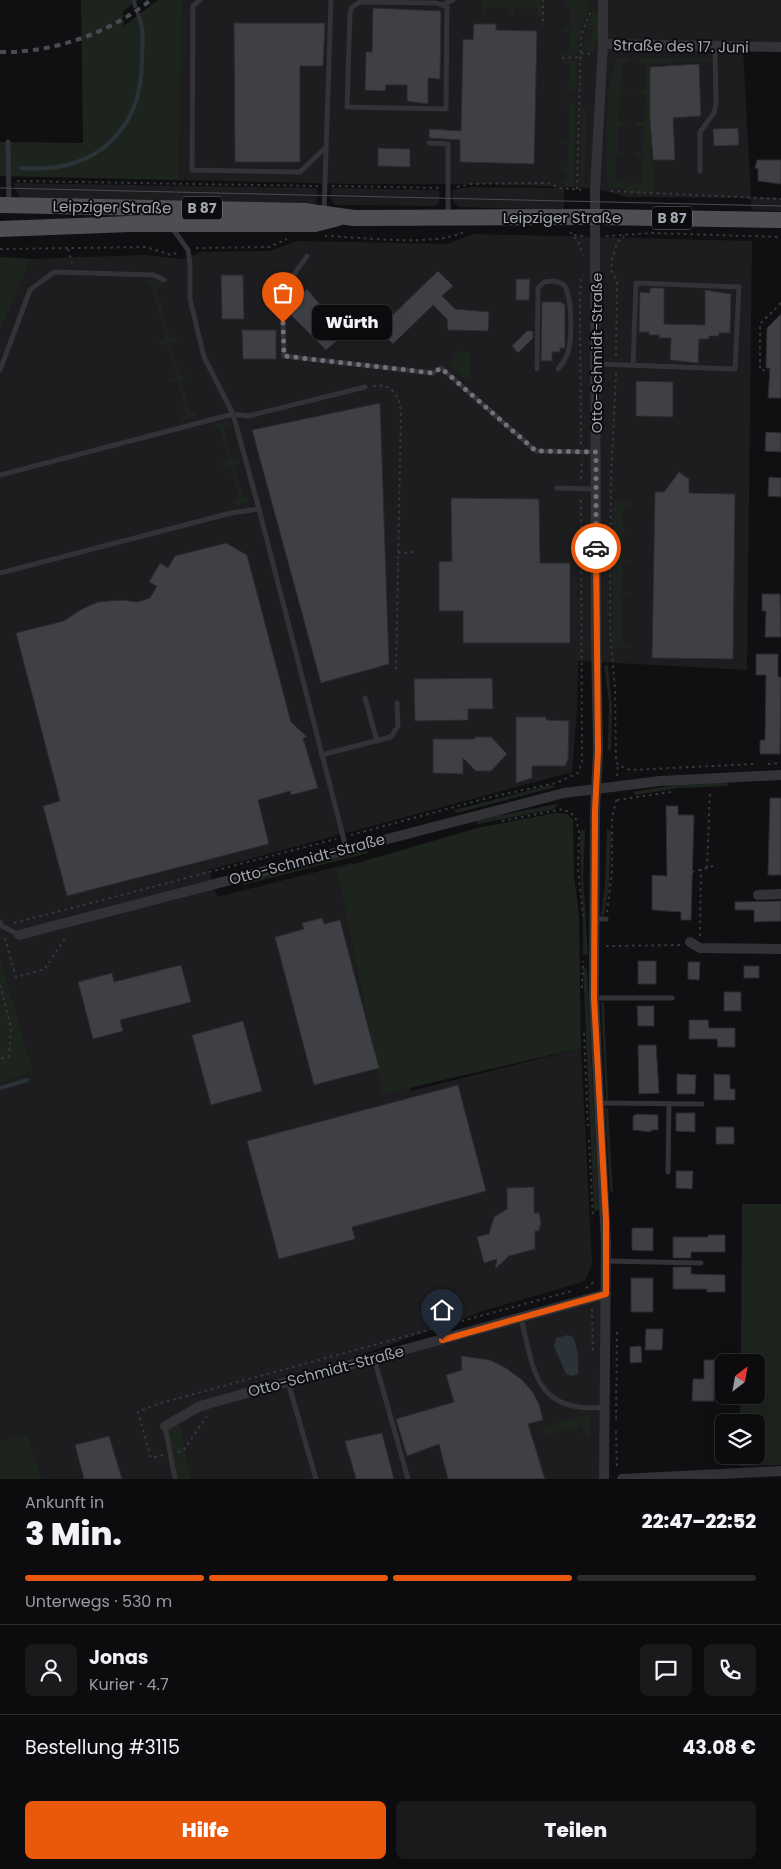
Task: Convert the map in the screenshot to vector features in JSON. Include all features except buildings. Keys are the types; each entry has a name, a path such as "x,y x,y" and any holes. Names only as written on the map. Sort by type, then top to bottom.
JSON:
{"main road":[{"name":"Leipziger Straße","path":"4,205 194,208 324,213 343,217 596,217 781,220"},
{"name":"Leipziger Straße","path":"0,229 34,229 87,225 315,224 343,217"}],"street":[{"path":"603,0 603,44"},
{"name":"Straße des 17. Juni","path":"596,217 596,166 603,44 781,47"},
{"name":"Otto-Schmidt-Straße","path":"596,217 597,364 595,489 598,751 594,998 606,1261 604,1479"},
{"path":"596,788 660,781 781,774"},
{"name":"Otto-Schmidt-Straße","path":"19,935 346,848 564,793 596,788"},
{"path":"758,895 781,894"},
{"path":"690,942 700,948 781,949"},
{"name":"Otto-Schmidt-Straße","path":"164,1426 200,1406 606,1294"},
{"path":"622,1479 711,1477 781,1471"}],"lane":[{"path":"200,0 193,6 192,170 300,172 325,148"},
{"path":"324,213 331,0"},
{"path":"444,4 449,12 446,109 347,107 350,12 356,3 444,4 453,0"},
{"path":"700,171 700,132 714,113 716,103 716,47"},
{"path":"4,205 8,180 8,142"},
{"path":"429,143 448,144 448,217"},
{"path":"169,225 188,250 190,299 204,357 233,414 346,848"},
{"path":"306,256 282,291 284,356 433,373 441,368 536,451 596,452"},
{"path":"0,370 30,290 54,272 154,275 164,280"},
{"path":"537,369 538,288 544,282 555,281 564,285 570,297 569,349 564,362 558,369"},
{"path":"597,364 735,369 739,287 636,283 633,365"},
{"path":"0,475 233,414 248,416 366,387"},
{"path":"557,488 595,489"},
{"path":"0,572 200,521 259,509"},
{"path":"365,698 377,741"},
{"path":"321,755 391,737 398,726 398,703"},
{"path":"595,919 606,919"},
{"path":"1,924 19,935"},
{"path":"594,998 672,998"},
{"path":"599,1103 702,1104"},
{"path":"668,1172 669,1104"},
{"path":"606,1261 701,1263"},
{"path":"521,1318 535,1375 546,1390 556,1399 576,1407 605,1407"},
{"path":"374,1358 408,1479"},
{"path":"288,1381 316,1479"},
{"path":"164,1426 175,1479"}],"path":[{"path":"543,0 543,21"},
{"path":"577,189 581,35 593,6"},
{"path":"562,58 581,57"},
{"path":"8,180 448,188 471,184 541,183 552,184 558,188 585,190"},
{"path":"611,191 781,199"},
{"path":"322,236 432,239 452,238 465,231"},
{"path":"569,231 579,243 584,256"},
{"path":"596,236 652,234 781,237"},
{"path":"0,249 146,247 171,255 199,247 269,247 294,235"},
{"path":"624,236 616,243 611,270 616,281 616,364 611,476 610,630 615,690 616,760 618,765 630,770 757,764"},
{"path":"68,249 75,272"},
{"path":"1,924 343,837 491,797 556,783 578,773 582,762 580,280 584,270"},
{"path":"781,303 760,324 760,370 781,371"},
{"path":"366,387 380,385 391,388 399,398 401,481 396,672"},
{"path":"398,553 416,552"},
{"path":"765,764 781,763"},
{"path":"707,868 710,789"},
{"path":"605,946 606,919 612,872 612,817 613,808 617,800"},
{"path":"498,822 564,810 575,816 580,831 578,868 583,917"},
{"path":"692,872 713,866"},
{"path":"700,948 701,870"},
{"path":"7,943 16,977 45,969 66,935 74,932"},
{"path":"594,946 678,946 690,942"},
{"path":"582,991 583,960"},
{"path":"0,985 11,1027 9,1056 0,1059"},
{"path":"584,1028 594,1221"}],"shaded area":[{"path":"81,0 138,0 123,11 124,26 158,0 182,0 179,180 0,176 0,142 83,143"},
{"path":"182,0 781,0 781,47 743,48 751,197 781,198 781,211 752,210 750,198 628,197 597,189 565,187 491,184 354,184 179,180"},
{"path":"482,0 542,0 542,16 537,16 537,9 514,8 513,15 509,15 509,8 486,8 484,16 481,12"},
{"path":"567,0 583,0 590,3 578,38 577,55 562,55 563,52 570,52 570,32 563,31 563,28 571,27 571,6 564,6"},
{"path":"595,8 599,24 596,47 594,52 583,51 584,39 591,40 593,26 587,25"},
{"path":"618,58 629,58 628,63 622,63 620,92 628,92 628,94 620,94 619,122 626,123 626,125 618,125 617,151 624,153 624,155 616,155 615,181 626,182 625,187 608,187 608,98 610,81"},
{"path":"639,58 712,59 713,61 650,64 651,161 653,162 654,194 626,193 628,183 641,183 642,156 635,156 635,153 642,152 644,126 636,126 636,122 644,122 645,95 638,94 638,91 646,91 646,64 639,64"},
{"path":"564,61 577,61 576,91 563,89 562,87 569,87 569,63 562,63"},
{"path":"563,103 576,103 574,186 565,186 560,180 567,179 567,171 561,170 561,167 568,168 568,144 561,144 561,141 569,141 569,106 561,105"},
{"path":"582,106 586,114 584,186 580,186"},
{"path":"13,183 317,188 318,193 315,204 21,199"},
{"path":"471,187 564,188 564,210 459,207 453,202 452,190"},
{"path":"331,188 439,190 439,202 436,206 335,205 331,200"},
{"path":"474,234 752,241 747,670 578,661 577,711 572,772 209,870 217,897 352,863 411,1091 581,1048 592,1264 585,1281 483,1311 289,1381 605,1295 604,1479 192,1479 179,1421 270,1387 162,1422 174,1479 42,1479 27,1434 0,1441 0,1084 33,1069 0,955 0,332 31,259 145,255 182,259 201,252 269,251 298,241 447,244"},
{"path":"0,257 31,259 0,332"},
{"path":"151,279 160,281 163,285 156,287 170,339 177,336 179,340 171,343 180,375 187,374 188,378 181,380 190,413 197,412 195,417 183,420 179,418 186,414 177,381 170,383 169,379 176,376 167,343 161,345 159,341 166,339 151,284 144,285"},
{"path":"456,351 470,352 469,379 464,379 451,366 451,360"},
{"path":"228,421 231,425 223,427 233,460 240,459 240,463 234,465 243,498 250,498 248,503 236,506 232,501 239,498 230,466 223,467 222,463 229,460 219,428 213,428 215,424"},
{"path":"613,501 631,501 632,507 623,508 623,529 632,531 623,532 623,558 631,560 630,562 623,562 622,592 631,593 632,595 622,596 622,643 631,644 631,648 612,647"},
{"path":"608,665 612,706 611,749 608,751 609,702 604,666"},
{"path":"727,782 728,786 680,788 636,795 633,792 680,784"},
{"path":"551,785 555,787 457,813 454,810"},
{"path":"557,804 555,809 477,824 476,820"},
{"path":"556,813 567,814 573,819 574,876 579,915 581,1048 383,1094 337,869 477,828"},
{"path":"607,828 611,832 609,886 604,915 601,915 605,884"},
{"path":"582,830 585,830 583,876 588,955 583,955 580,833"},
{"path":"366,849 368,853 243,885 244,881"},
{"path":"0,955 33,1070 0,1084"},
{"path":"583,968 587,969 599,1210 594,1211"},
{"path":"601,1002 604,1002 608,1100 606,1100"},
{"path":"608,1108 613,1192 610,1191 605,1109"},
{"path":"742,1204 781,1204 781,1465 740,1466 740,1464 765,1464 765,1414 740,1414 740,1404 765,1404 765,1354 741,1354"},
{"path":"568,1335 573,1337 578,1355 578,1374 573,1376 566,1374 554,1346 556,1338"},
{"path":"280,1384 179,1421 192,1479 174,1479 161,1422 204,1405"},
{"path":"589,1414 590,1438 584,1434 581,1426 544,1436 542,1427"},
{"path":"27,1434 42,1479 0,1479 0,1441"}],"waterway":[{"path":"134,0 135,6"},
{"path":"21,168 47,168 70,164 91,156 108,144 123,128 133,108 140,85 143,36 138,14"},
{"path":"0,1088 27,1080"}],"tram line":[{"path":"0,188 781,206"}],"railway":[{"path":"0,52 40,49 80,39 117,22 151,0"}],"way so far":[{"path":"283,323 284,356 433,373 441,368 536,451 596,452 596,548"}],"place":[{"name":"Würth","path":"283,323"}],"route":[{"path":"442,1340 606,1294 606,1220 594,998 595,811 598,764 596,548"}]}
